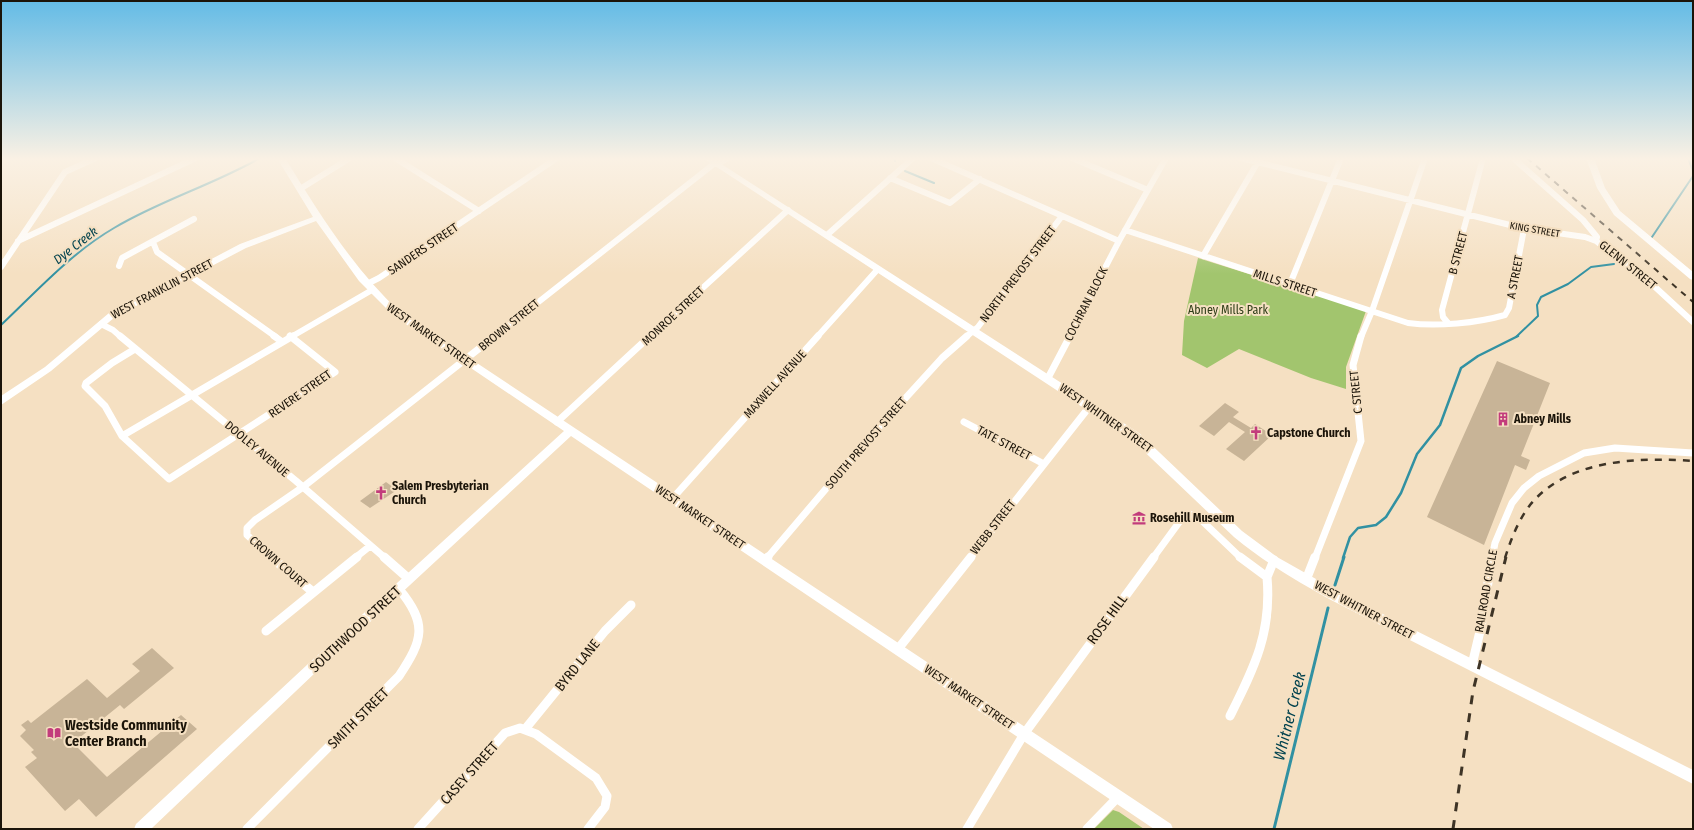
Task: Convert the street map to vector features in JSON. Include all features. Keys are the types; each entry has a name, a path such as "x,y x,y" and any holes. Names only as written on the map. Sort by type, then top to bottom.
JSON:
{"street":[{"path":"1,267 48,197"},
{"path":"18,241 113,197"},
{"name":"WEST MARKET STREET","path":"305,197 331,238 370,287 397,314 1166,829"},
{"path":"456,197 479,211"},
{"name":"SANDERS STREET","path":"122,436 281,342 370,287 379,278 500,197"},
{"name":"BROWN STREET","path":"303,487 633,226 672,197"},
{"name":"WEST WHITNER STREET","path":"767,197 1048,378 1141,440 1162,459 1221,519 1255,547 1274,560 1340,599 1693,777"},
{"path":"827,235 869,197"},
{"path":"935,197 950,203 958,197"},
{"path":"1019,197 1119,241"},
{"name":"COCHRAN BLOCK","path":"1048,378 1119,241 1144,197"},
{"path":"1203,256 1238,197"},
{"path":"1290,284 1324,197"},
{"name":"KING STREET","path":"1393,197 1524,229 1585,237 1596,241"},
{"name":"C STREET","path":"1306,580 1361,441 1361,429 1353,365 1358,343 1372,311 1412,197"},
{"name":"B STREET","path":"1448,323 1443,317 1442,310 1473,197"},
{"name":"GLENN STREET","path":"1557,197 1583,220 1598,237 1596,241 1654,286 1693,322"},
{"path":"1607,197 1617,213 1693,278"},
{"name":"MONROE STREET","path":"557,422 788,210"},
{"name":"NORTH PREVOST STREET","path":"974,331 1062,216"},
{"name":"WEST FRANKLIN STREET","path":"1,401 48,368 101,324 133,303 264,236 318,218"},
{"path":"119,266 122,258 194,220"},
{"name":"A STREET","path":"1448,323 1491,319 1499,317 1508,311 1524,229"},
{"name":"MILLS STREET","path":"1125,230 1417,325 1448,323"},
{"path":"153,242 157,252 281,342"},
{"name":"MAXWELL AVENUE","path":"672,499 878,269"},
{"name":"DOOLEY AVENUE","path":"101,324 113,330 303,487 409,580"},
{"name":"SOUTH PREVOST STREET","path":"765,560 870,437 942,358 974,331"},
{"name":"REVERE STREET","path":"239,434 335,372 290,336"},
{"path":"135,349 112,363 86,383 85,386 105,406 122,436 169,479 239,434"},
{"name":"WEBB STREET","path":"898,649 1090,406"},
{"name":"TATE STREET","path":"964,422 1044,464"},
{"name":"SOUTHWOOD STREET","path":"141,829 570,431"},
{"name":"RAILROAD CIRCLE","path":"1472,665 1481,627 1487,580 1495,543 1512,503 1524,488 1539,476 1584,453 1615,448 1693,453"},
{"name":"CROWN COURT","path":"303,487 254,520 247,528 247,535 312,592"},
{"name":"ROSE HILL","path":"967,829 1024,734 1183,517 1189,514 1197,516 1240,558 1266,576"},
{"path":"266,631 370,546"},
{"path":"1230,716 1255,664 1265,637 1270,596 1266,576 1274,560"},
{"name":"SMITH STREET","path":"247,829 399,676 411,658 419,636 419,618 412,603 399,589"},
{"name":"BYRD LANE","path":"526,728 605,631 631,605"},
{"name":"CASEY STREET","path":"418,829 505,733 517,726 526,728"},
{"path":"526,728 596,778 607,796 605,807 588,829"},
{"path":"1087,829 1118,797"}],"green space":[{"name":"Abney Mills Park","path":"1198,258 1366,311 1346,367 1346,389 1311,378 1239,349 1207,368 1182,355 1184,321"},
{"path":"1113,810 1119,812 1144,829 1094,829"}],"building":[{"name":"Abney Mills","path":"1497,361 1550,383 1521,456 1530,460 1526,470 1515,465 1484,545 1427,517"},
{"name":"Capstone Church","path":"1225,403 1239,412 1233,417 1251,428 1255,424 1272,435 1244,461 1226,449 1245,432 1229,422 1214,436 1199,426"},
{"name":"Salem Presbyterian Church","path":"386,482 397,490 370,508 360,501"},
{"name":"Westside Community Center Branch","path":"152,648 174,668 124,709 120,705 73,743 107,777 181,715 197,729 96,817 79,799 65,811 25,767 37,758 31,752 34,750 20,736 26,730 21,725 28,720 31,723 87,679 107,698 140,671 132,664"}],"waterway":[{"name":"Dye Creek","path":"1,325 55,273 98,238 132,218 178,197"},
{"name":"Whitner Creek","path":"1652,237 1679,197"},
{"name":"Whitner Creek","path":"1516,337 1538,316 1537,305 1541,297 1568,284 1591,267 1614,264"},
{"name":"Whitner Creek","path":"1343,558 1350,537 1358,528 1376,525 1386,517 1401,493 1417,454 1440,425 1461,368 1478,356 1516,337"},
{"name":"Whitner Creek","path":"1335,585 1344,557"},
{"name":"Whitner Creek","path":"1274,829 1328,608"}],"railway":[{"path":"1572,197 1693,302"},
{"path":"1505,558 1515,530 1530,505 1545,490 1563,478 1605,464 1627,461 1693,461"},
{"path":"1453,829 1473,691 1506,557"}],"place":[{"name":"Abney Mills","path":"1503,419"},
{"name":"Capstone Church","path":"1256,433"},
{"name":"Salem Presbyterian Church","path":"381,493"},
{"name":"Rosehill Museum","path":"1139,518"},
{"name":"Westside Community Center Branch","path":"54,733"}]}
